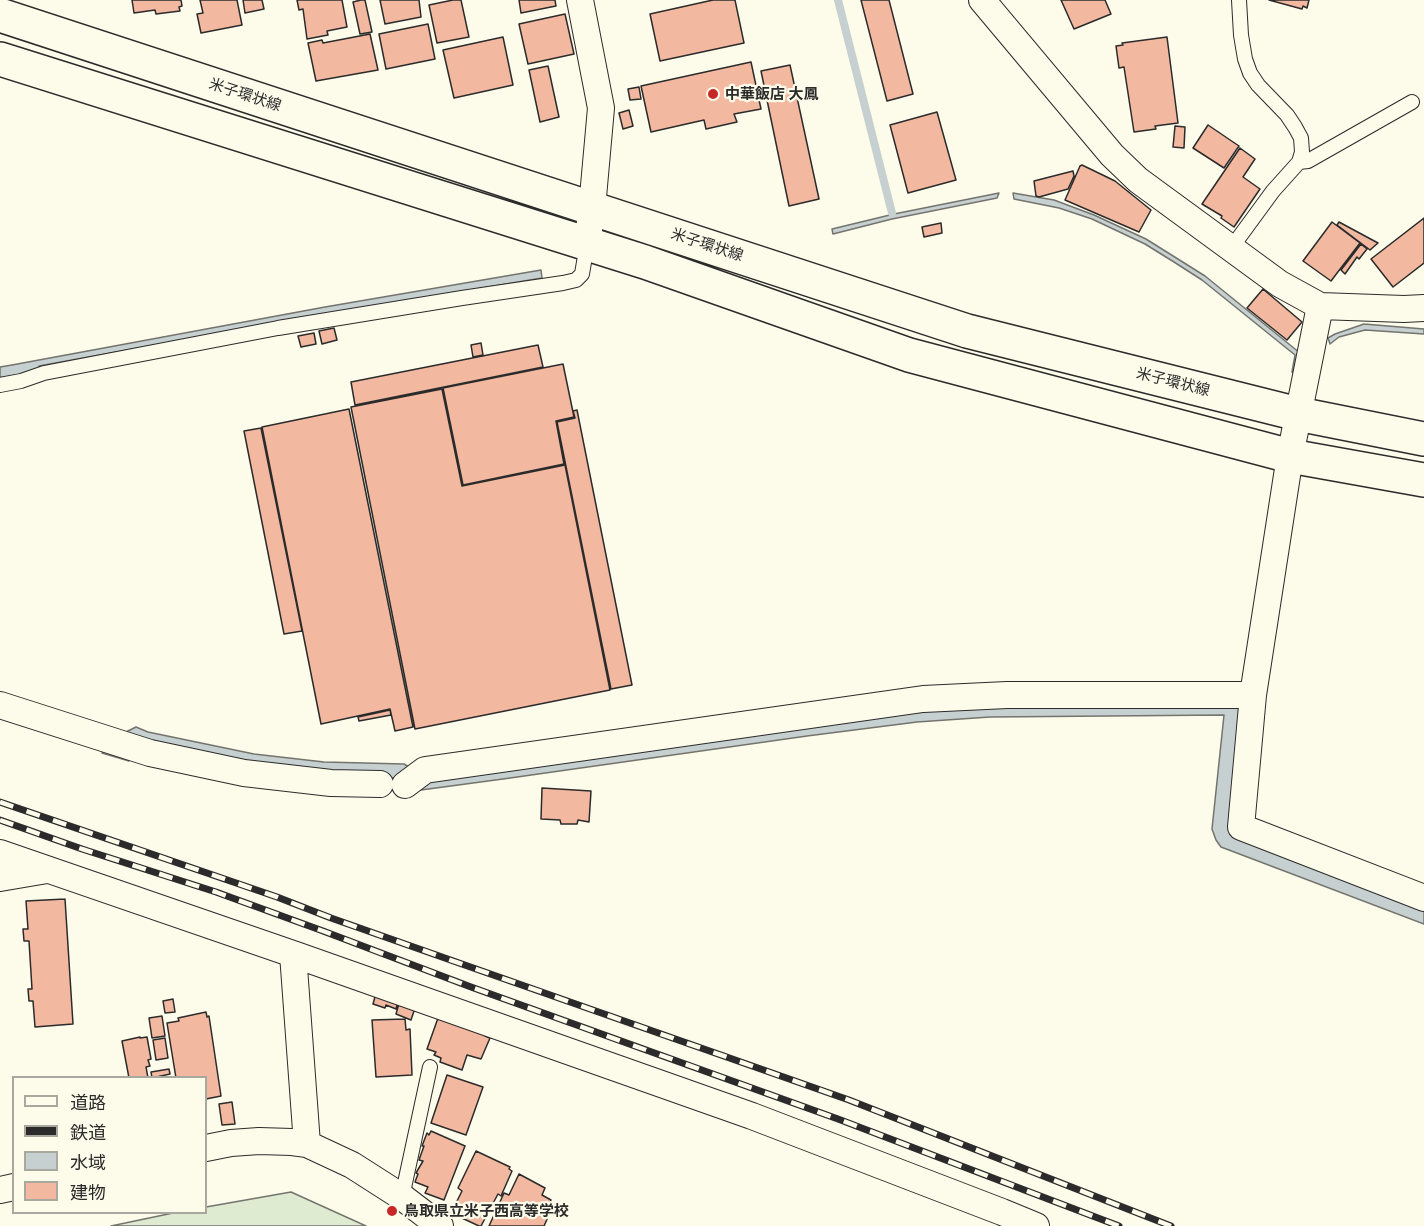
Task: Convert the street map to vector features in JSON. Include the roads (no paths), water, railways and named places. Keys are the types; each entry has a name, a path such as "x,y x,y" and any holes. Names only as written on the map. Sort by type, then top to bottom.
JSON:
{"main road":[{"name":"米子環状線","path":"0,15 967,331 1298,414 1424,440"},
{"path":"0,59 645,262 909,356 1290,456 1424,480"}],"street":[{"path":"580,0 601,108 587,244"},
{"path":"982,0 1112,155 1138,180 1280,284 1320,306 1424,308"},
{"path":"1320,306 1290,456 1253,695 1241,826 1424,898"},
{"path":"0,705 150,753 244,773 331,783 403,780 923,699 1007,695 1253,695"},
{"path":"0,853 752,1116 1036,1226"},
{"path":"0,879 47,870"},
{"path":"293,954 307,1144"},
{"path":"207,1148 259,1141 307,1144 352,1165 402,1197 440,1226"}],"lane":[{"path":"1232,248 1273,191 1299,162 1302,152 1301,138 1295,127 1250,73 1241,35 1239,0"},
{"path":"1299,162 1308,161 1412,102"},
{"path":"0,386 44,373 278,328 576,280 582,274 587,244"},
{"path":"402,1197 430,1067"}],"water":[{"path":"999,193 997,198 892,219 833,234 832,229"},
{"path":"1013,193 1054,200 1094,215 1146,239 1205,276 1300,353 1297,374 1292,372 1295,355 1202,280 1174,262 1145,244 1092,219 1059,208 1014,199"},
{"path":"541,270 542,278 39,366 38,370 0,380 0,367"},
{"path":"1364,324 1424,329 1424,334 1365,330 1339,337 1330,344 1328,338"},
{"path":"1243,702 1230,833 1424,906 1424,924 1221,847 1212,829 1224,715 990,717 917,722 421,790 396,778 329,776 148,746 129,761 102,753 120,735 136,727 148,732 254,754 324,762 404,764 428,778 926,708"}],"waterway":[{"path":"838,0 892,213"}],"railway":[{"path":"0,802 277,897 849,1100 1171,1226"},
{"path":"0,820 216,892 471,987 838,1119 1119,1226"}],"place":[{"name":"中華飯店 大鳳","path":"713,94"},
{"name":"鳥取県立米子西高等学校","path":"392,1211"}]}
